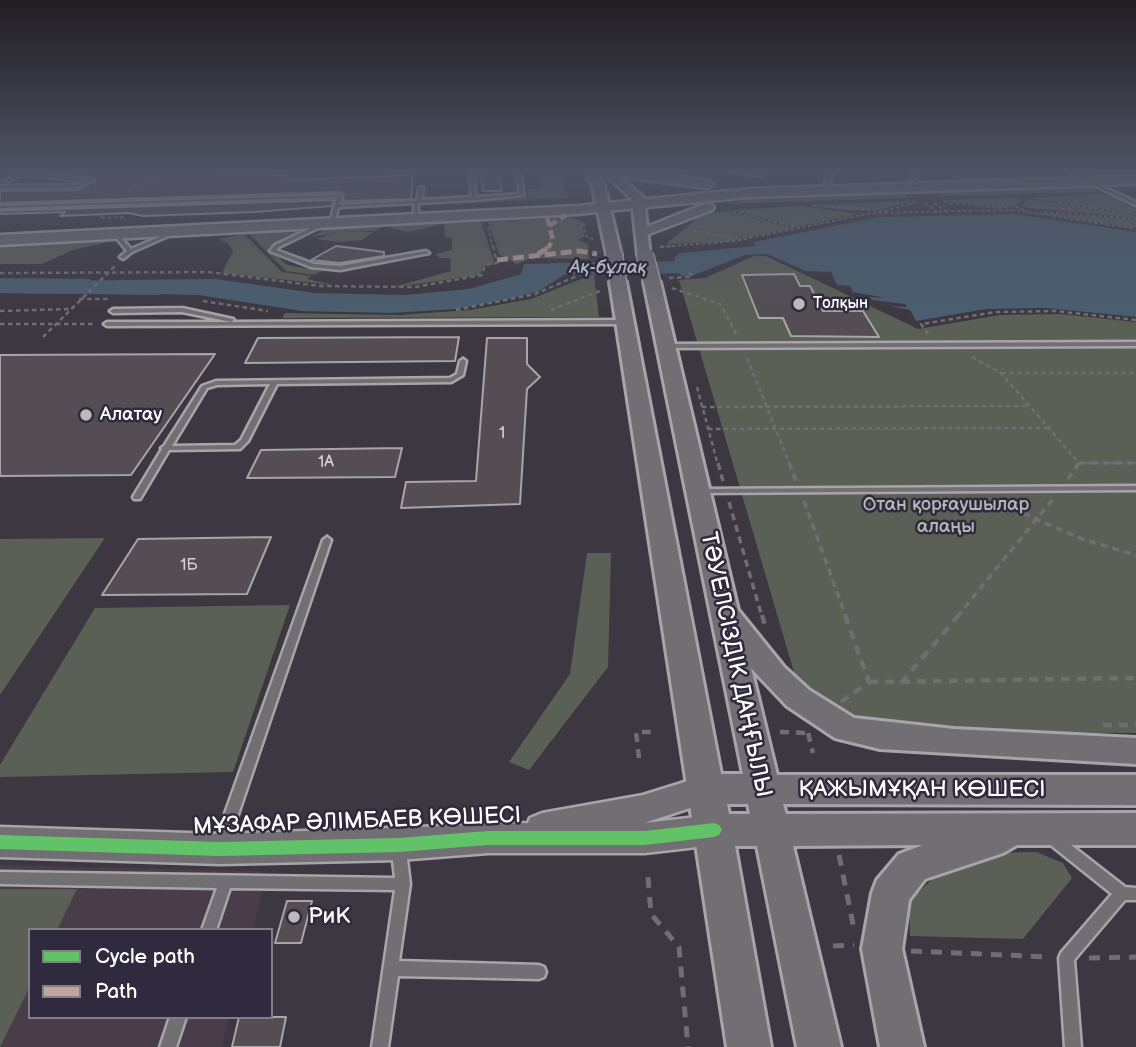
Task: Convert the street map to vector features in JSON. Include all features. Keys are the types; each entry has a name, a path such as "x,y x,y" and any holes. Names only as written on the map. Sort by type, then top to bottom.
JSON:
{"main road":[{"path":"0,234 260,220"},
{"path":"0,240 177,232 294,220"},
{"path":"607,220 614,255 610,286 625,322 749,1047"},
{"name":"ТӘУЕЛСІЗДІК ДАҢҒЫЛЫ","path":"642,220 664,281 697,491 819,1047"},
{"path":"644,231 674,220"},
{"path":"722,606 773,675 826,711 846,729 880,736 1136,751"},
{"name":"ҚАЖЫМҰҚАН КӨШЕСІ","path":"707,789 1136,790"},
{"path":"902,1047 882,949 891,893 912,866 1034,829"},
{"name":"ҚАЖЫМҰҚАН КӨШЕСІ","path":"771,830 1136,829"},
{"name":"МҰЗАФАР ӘЛІМБАЕВ КӨШЕСІ","path":"714,830 771,830"}],"street":[{"name":"МҰЗАФАР ӘЛІМБАЕВ КӨШЕСІ","path":"488,838 643,809 707,789"},
{"name":"МҰЗАФАР ӘЛІМБАЕВ КӨШЕСІ","path":"0,842 223,865 488,838 645,838 714,830"}],"lane":[{"path":"324,220 276,246 273,251 313,266 340,268 426,253"},
{"path":"123,257 130,251 177,232"},
{"path":"116,235 130,251"},
{"path":"113,311 182,310 247,323"},
{"path":"107,324 625,322"},
{"path":"675,346 1136,344"},
{"path":"137,497 204,387 216,383 451,380 460,375 463,361"},
{"path":"166,448 237,447 244,441 275,382"},
{"path":"697,491 1136,488"},
{"path":"209,928 223,865 327,540"},
{"path":"1034,829 1129,894 1066,958 1073,1047"},
{"path":"380,1047 403,884 399,845"},
{"path":"0,878 223,865 403,884"},
{"path":"391,968 539,972"},
{"path":"168,1047 177,1019"}],"path":[{"path":"765,220 797,228"},
{"path":"652,251 741,239 837,220"},
{"path":"1078,220 1136,229"},
{"path":"584,221 586,236 595,245"},
{"path":"685,228 741,239"},
{"path":"449,310 535,294 590,270"},
{"path":"664,281 692,277 688,270"},
{"path":"0,273 107,274 43,337"},
{"path":"664,281 672,290 720,304 742,344 800,491 869,682"},
{"path":"547,311 610,286"},
{"path":"79,299 119,299"},
{"path":"200,300 274,312"},
{"path":"0,311 69,309"},
{"path":"936,344 921,324 996,312 1055,311 1136,320"},
{"path":"0,324 107,324"},
{"path":"949,344 1001,373 1079,463 1136,463"},
{"path":"675,346 702,407 769,638"},
{"path":"1001,373 1136,373"},
{"path":"702,407 1029,406"},
{"path":"708,429 1048,428"},
{"path":"901,683 1039,520 1079,463"},
{"path":"987,489 1018,511 1082,539 1136,555"},
{"path":"780,732 826,711 869,682 1136,678"},
{"path":"813,753 826,711"},
{"path":"639,758 636,732 657,732"},
{"path":"833,946 858,945 838,852"},
{"path":"648,877 651,914 679,947 688,1047"},
{"path":"882,949 1066,958 1136,957"}],"shaded area":[{"path":"0,865 261,871 263,891 254,928 28,928 28,1019 229,1019 222,1047 0,1047"}],"green space":[{"path":"577,220 583,222 584,237 577,240 588,244 589,259 531,258 517,264 499,254 488,222"},
{"path":"695,220 761,220 793,228 726,242 666,244"},
{"path":"770,220 831,220 797,227"},
{"path":"1081,220 1136,220 1136,228"},
{"path":"481,222 495,264 483,266 480,275 390,288 451,271 450,258 439,258 436,254 452,250 452,237 445,237 444,224 407,232 391,228 392,225"},
{"path":"384,226 375,231 341,232 373,232 362,240 338,242 316,239 335,233 311,237 326,229"},
{"path":"319,229 306,235 296,235 270,250 287,265 322,271 314,275 286,271 248,233"},
{"path":"244,234 282,272 311,276 307,279 333,285 222,273 233,251 229,244 219,239"},
{"path":"108,242 73,250 42,264 0,264 0,246"},
{"name":"Отан қорғаушылар алаңы","path":"754,256 766,256 918,329 1000,315 1060,314 1136,322 1136,733 927,732 878,726 827,704 796,679 679,280 705,278"},
{"path":"594,274 599,317 282,318 285,313 399,315 470,310 531,299"},
{"path":"105,538 0,695 0,539"},
{"path":"587,553 611,553 608,667 529,770 509,762 570,674"},
{"path":"290,605 233,772 0,777 0,765 95,608"},
{"path":"1036,852 1063,863 1072,878 1023,939 910,936 909,901 948,864 989,853"},
{"path":"0,889 77,889 58,928 28,928 28,990 0,1047"}],"water":[{"path":"865,220 1054,220 1136,232 1136,317 1046,308 986,309 916,321 910,310 889,306 907,307 905,304 872,300 870,297 886,298 853,292 850,286 837,285 831,272 805,271 768,254 745,255 694,275 681,276 674,258 680,253 756,246 754,242"},
{"path":"595,263 598,271 570,271 539,291 456,309 390,313 302,311 199,295 105,293 117,280 215,279 315,293 405,295 469,289 521,274 524,264"},
{"path":"0,278 91,279 73,294 0,293"}],"building":[{"path":"336,246 384,252 384,256 340,263 311,260"},
{"name":"Толқын","path":"794,274 800,286 810,286 823,311 863,311 879,337 791,336 783,318 759,318 742,275"},
{"path":"459,337 455,361 245,363 258,338"},
{"path":"487,338 527,338 527,364 540,377 527,389 520,504 401,508 406,482 476,481"},
{"name":"Алатау","path":"215,354 131,475 0,476 0,355"},
{"path":"402,448 395,477 247,478 261,450"},
{"path":"271,537 247,594 102,595 138,539"},
{"path":"287,901 312,901 301,943 275,943"},
{"path":"286,1017 280,1047 232,1047 239,1019"}],"waterway":[{"name":"Ақ-бұлақ","path":"551,269 692,267 721,258"},
{"name":"Ақ-бұлақ","path":"0,286 159,288"}],"marked path":[{"path":"538,254 551,246 553,240 548,220"},
{"path":"549,226 558,220"},
{"path":"497,260 579,251 597,254"}],"cycle path":[{"path":"0,842 220,849 399,845 488,838 645,838 714,830"}],"place":[{"name":"Толқын","path":"799,304"},
{"name":"Алатау","path":"86,415"},
{"name":"РиК","path":"294,917"}]}
